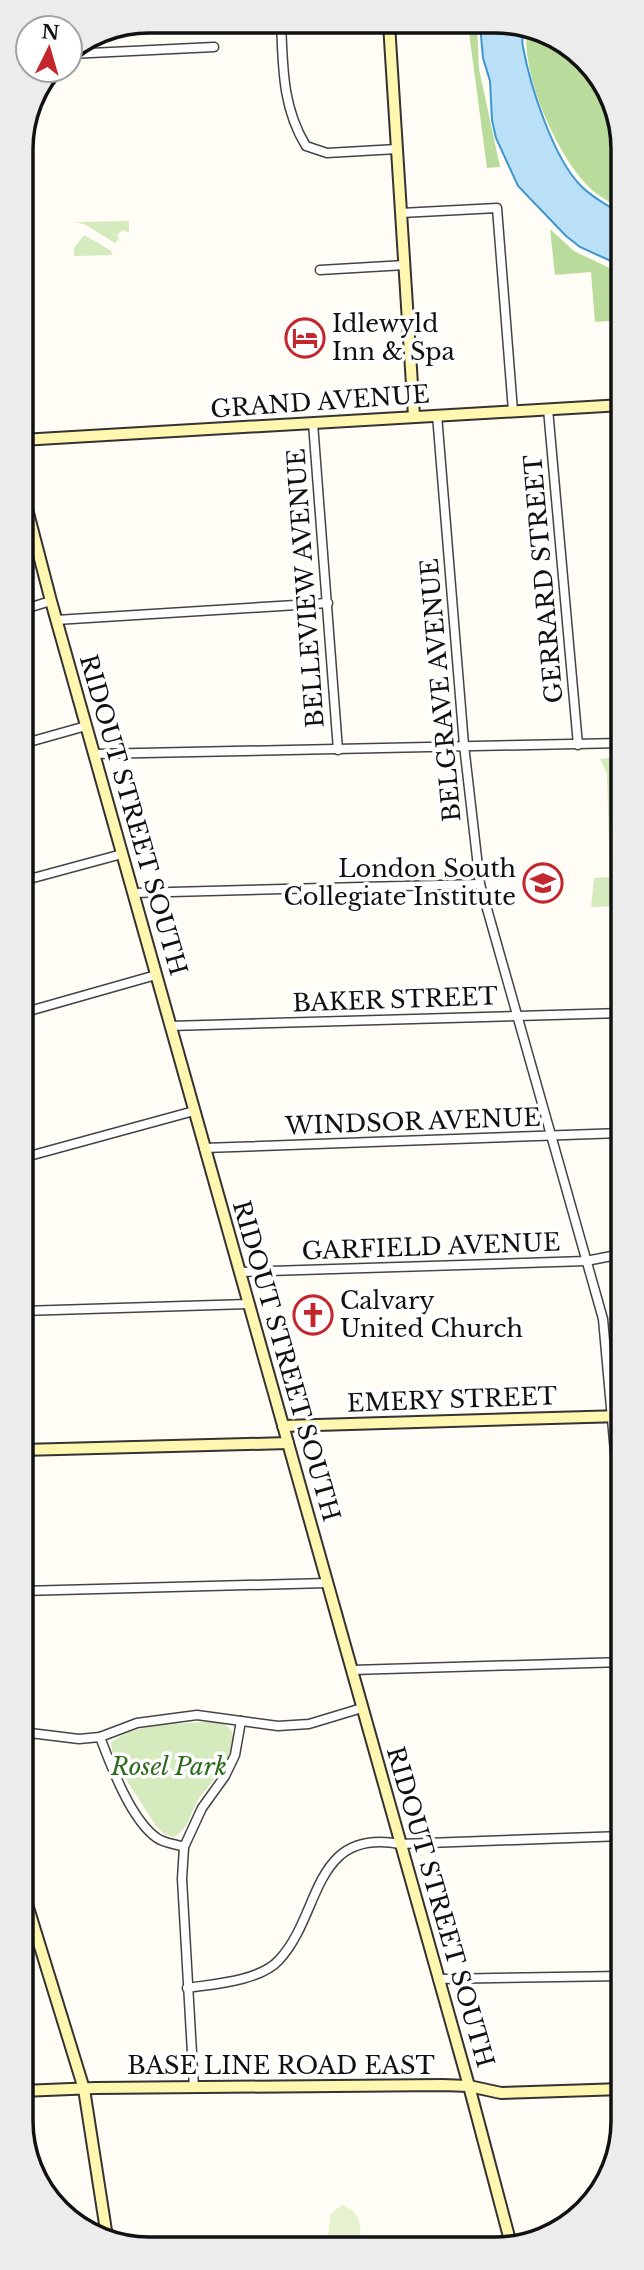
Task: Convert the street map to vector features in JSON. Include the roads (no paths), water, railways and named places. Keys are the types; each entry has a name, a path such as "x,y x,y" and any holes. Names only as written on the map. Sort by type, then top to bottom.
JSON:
{"street":[{"path":"281,33 283,82 290,115 306,146 327,153 397,149"},
{"path":"390,33 414,416"},
{"path":"85,53 214,47"},
{"path":"401,213 497,208 513,411"},
{"path":"320,270 405,265"},
{"name":"GRAND AVENUE","path":"33,439 611,406"},
{"name":"GERRARD STREET","path":"548,410 578,745"},
{"name":"BELGRAVE AVENUE","path":"437,415 464,745 480,884 603,1319 611,1371"},
{"name":"BELLEVIEW AVENUE","path":"313,423 338,750"},
{"name":"RIDOUT STREET SOUTH","path":"33,532 509,2236"},
{"path":"33,607 51,601"},
{"path":"56,620 328,603"},
{"path":"33,741 86,726"},
{"path":"94,754 611,744"},
{"path":"33,878 122,854"},
{"path":"133,893 480,884"},
{"path":"33,1010 156,975"},
{"name":"BAKER STREET","path":"170,1026 611,1013"},
{"path":"33,1155 194,1111"},
{"name":"WINDSOR AVENUE","path":"204,1147 611,1134"},
{"name":"GARFIELD AVENUE","path":"240,1272 586,1261 611,1256"},
{"path":"33,1311 248,1304"},
{"name":"EMERY STREET","path":"283,1426 611,1416"},
{"path":"33,1450 288,1443"},
{"path":"33,1591 327,1583"},
{"path":"352,1670 611,1662"},
{"path":"33,1732 79,1738 100,1737 137,1723 197,1715 278,1726 309,1724 362,1708"},
{"path":"194,2088 182,1879 184,1847 202,1808 225,1776 235,1755 242,1721"},
{"path":"100,1737 111,1771 145,1827 159,1839 184,1847"},
{"path":"187,1988 235,1980 260,1972 278,1961 290,1944 326,1870 346,1851 367,1842 611,1836"},
{"path":"33,1924 84,2089 106,2228"},
{"path":"438,1979 611,1976"},
{"name":"BASE LINE ROAD EAST","path":"33,2091 469,2087 501,2093 611,2088"}],"water":[{"path":"481,33 523,37 522,44 531,81 561,158 581,186 611,208 611,261 580,247 566,236 518,186 496,138 490,81 483,58"}],"place":[{"name":"Idlewyld Inn & Spa","path":"305,338"},
{"name":"London South Collegiate Institute","path":"543,883"},
{"name":"Calvary United Church","path":"313,1315"}],"park label":[{"name":"Rosel Park","path":"169,1767"}]}
